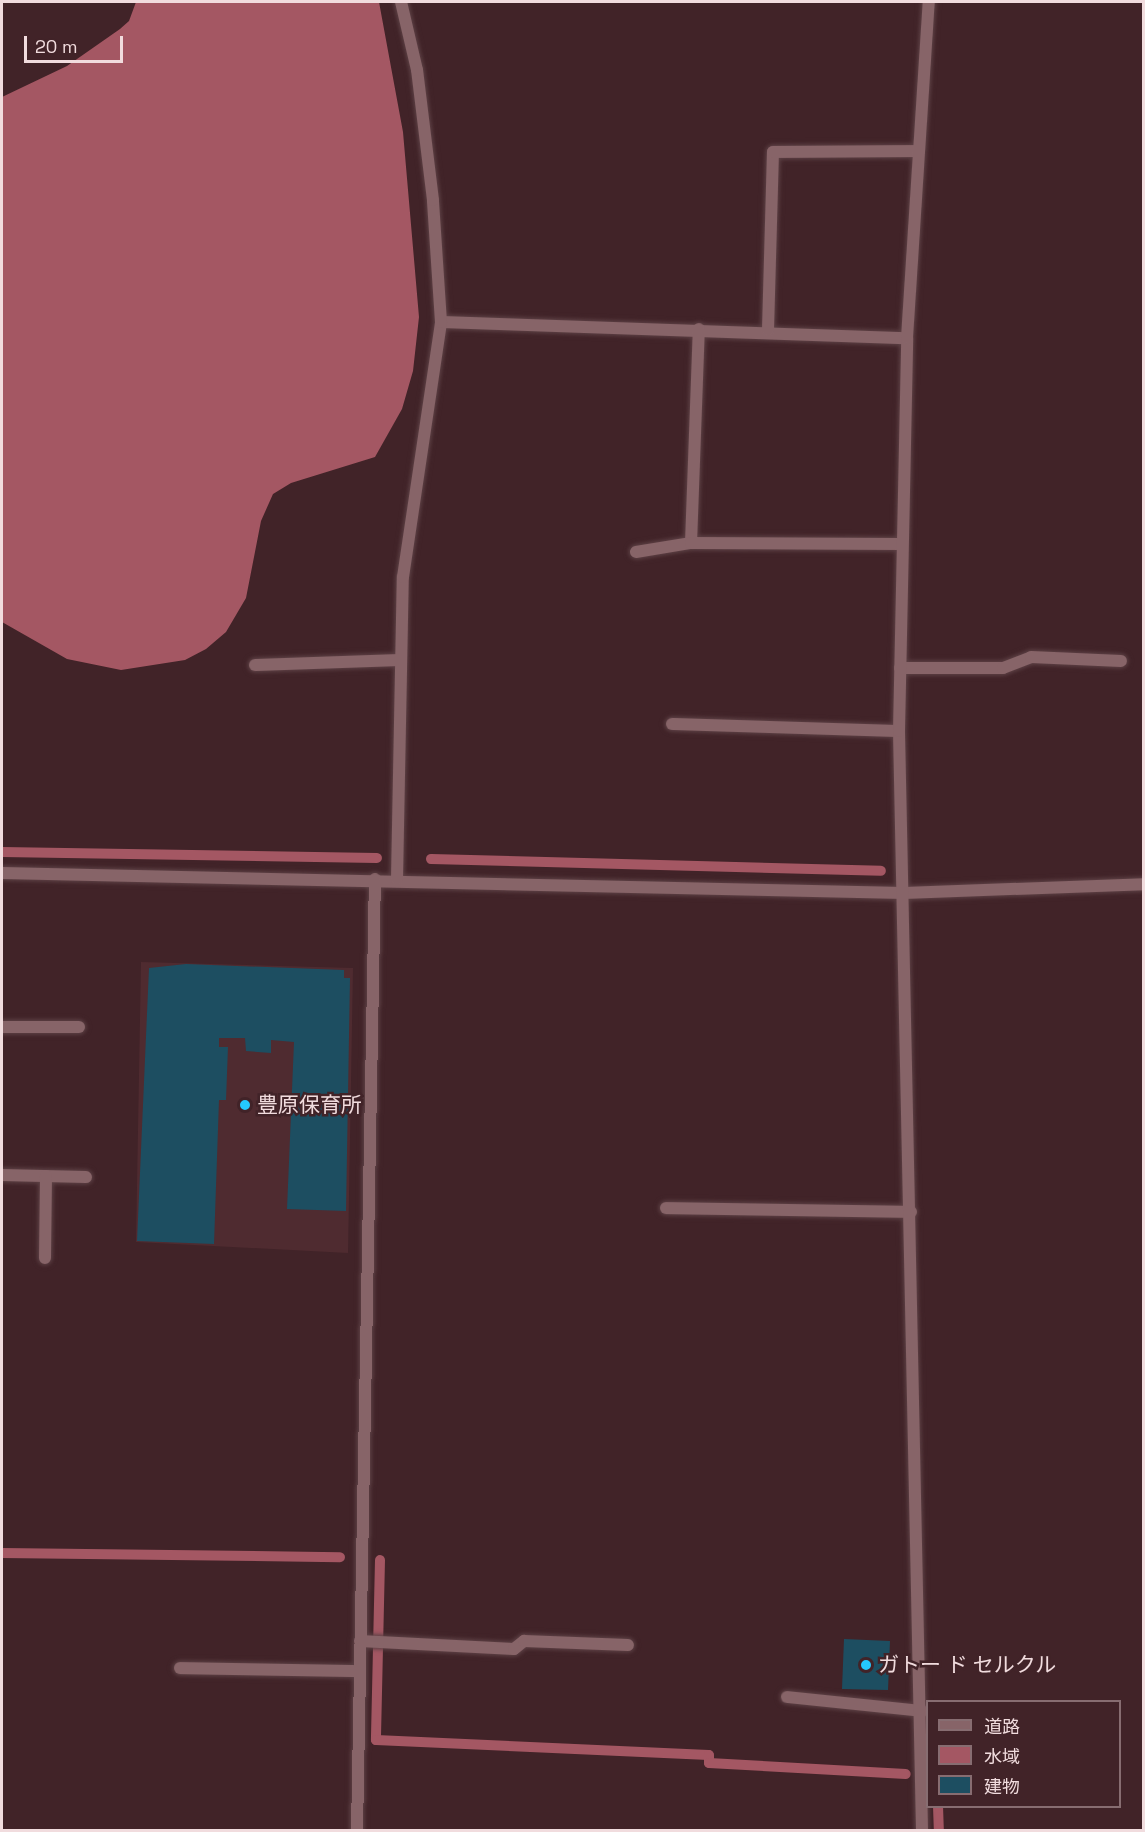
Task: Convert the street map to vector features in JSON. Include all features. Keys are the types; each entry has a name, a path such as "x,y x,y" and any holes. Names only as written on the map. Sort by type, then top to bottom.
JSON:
{"street":[{"path":"397,879 403,577 441,322 430,177 417,70 401,2"},
{"path":"922,1830 922,1711 899,731 908,338 929,2"},
{"path":"768,330 773,152 919,151"},
{"path":"441,322 768,330 908,338"},
{"path":"691,543 699,329"},
{"path":"636,552 691,543 902,544"},
{"path":"900,668 1003,668 1031,657 1121,661"},
{"path":"255,665 401,660"},
{"path":"672,724 899,731"},
{"path":"2,873 397,879 904,893 1143,884"},
{"path":"357,1830 375,879"},
{"path":"2,1027 79,1027"},
{"path":"2,1175 86,1177"},
{"path":"45,1258 46,1176"},
{"path":"666,1208 911,1212"},
{"path":"360,1641 514,1649 524,1641 628,1646"},
{"path":"180,1668 360,1671"},
{"path":"787,1697 922,1711"}],"shaded area":[{"name":"豊原保育所","path":"141,962 353,968 348,1253 136,1242"}],"water":[{"path":"136,2 379,2 403,132 419,317 413,371 402,409 375,457 291,483 273,494 261,521 246,598 226,632 206,649 185,660 121,670 67,659 2,622 2,97 67,66 120,29 129,21"}],"building":[{"name":"豊原保育所","path":"186,964 344,970 344,978 350,978 346,1211 287,1209 294,1042 271,1040 271,1053 246,1051 245,1038 219,1038 219,1047 228,1047 226,1100 219,1100 214,1244 137,1241 149,968"},
{"name":"ガトー ド セルクル","path":"844,1639 890,1641 888,1690 842,1689"}],"waterway":[{"path":"2,852 377,858"},
{"path":"431,859 881,871"},
{"path":"2,1553 340,1557"},
{"path":"380,1560 376,1740 709,1755 709,1763 906,1774"},
{"path":"938,1808 939,1830"}],"place":[{"name":"豊原保育所","path":"245,1105"},
{"name":"ガトー ド セルクル","path":"866,1665"}]}
